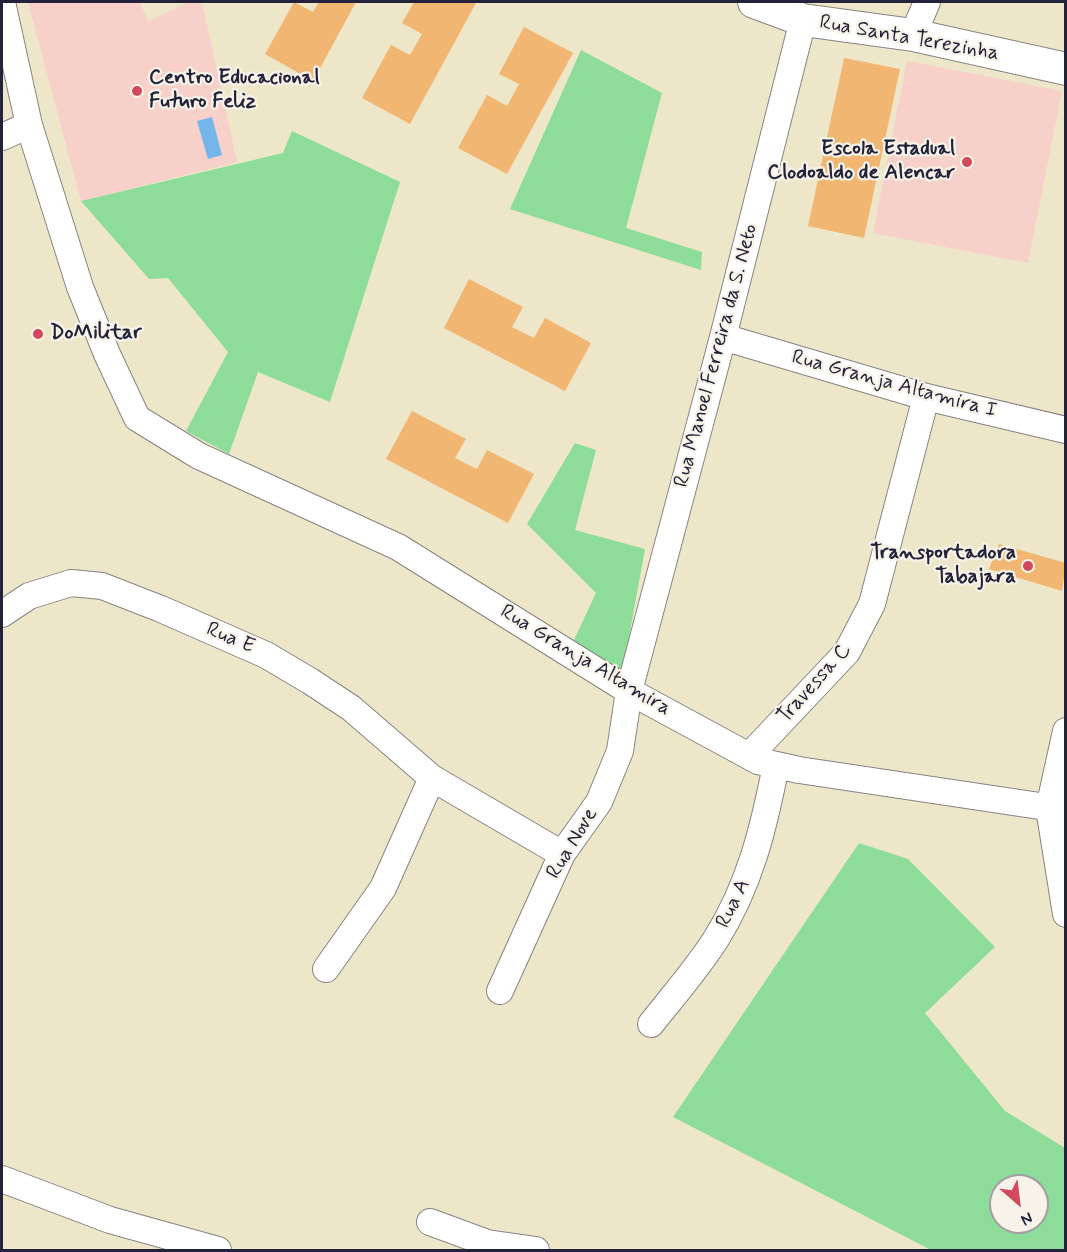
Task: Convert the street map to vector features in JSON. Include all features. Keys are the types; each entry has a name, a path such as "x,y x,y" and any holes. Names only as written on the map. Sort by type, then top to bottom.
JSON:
{"street":[{"path":"2,2 29,125 2,137"},
{"name":"Rua Santa Terezinha","path":"754,2 804,20 913,36 1065,69"},
{"path":"913,36 927,2"},
{"name":"Rua Manoel Ferreira da S. Neto","path":"629,691 804,20"},
{"name":"Rua Granja Altamira","path":"29,125 80,287 107,354 137,418 192,452 398,547 629,691 749,756 776,765 1057,809"},
{"name":"Rua Granja Altamira I","path":"723,337 926,398 1065,430"},
{"name":"Travessa C","path":"749,756 833,669 847,652 860,630 872,604 926,398"},
{"name":"Rua E","path":"2,614 29,596 49,588 71,583 102,586 266,655 351,708 432,778 562,854"},
{"name":"Rua Nove","path":"500,992 562,854 599,802 614,770 620,751 629,691"},
{"path":"1065,731 1057,809 1065,914"},
{"name":"Rua A","path":"651,1024 716,940 747,877 765,820 776,765"},
{"path":"326,969 382,888 432,778"},
{"path":"2,1179 111,1220 218,1251"},
{"path":"430,1222 487,1244 536,1251"}],"shaded area":[{"name":"Centro Educacional Futuro Feliz","path":"28,2 139,2 149,21 189,2 202,2 237,162 81,201"},
{"name":"Escola Estadual Clodoaldo de Alencar","path":"907,61 1062,91 1028,263 873,233"}],"green space":[{"path":"581,50 662,93 626,228 702,252 701,270 510,209"},
{"path":"292,131 400,182 330,402 258,372 229,454 186,431 228,352 168,278 149,279 81,201 283,153"},
{"path":"575,443 596,450 575,530 645,549 622,675 573,642 596,593 527,524"},
{"path":"859,843 908,859 995,947 925,1013 1005,1111 1065,1148 1065,1250 931,1250 673,1117"}],"water":[{"path":"212,117 222,155 208,159 197,121"}],"building":[{"path":"294,2 313,12 319,2 356,2 313,81 265,54"},
{"path":"414,2 476,3 410,124 362,98 391,45 410,55 422,34 402,23"},
{"path":"524,27 573,53 507,174 458,148 487,95 507,106 519,84 499,74"},
{"path":"844,58 900,69 864,238 808,226"},
{"path":"469,279 523,307 512,327 534,338 545,318 591,343 565,391 444,328"},
{"path":"412,411 466,439 455,458 477,469 487,450 534,474 508,523 386,459"},
{"name":"Transportadora Tabajara","path":"999,544 1066,563 1062,591 989,569"}],"place":[{"name":"Centro Educacional Futuro Feliz","path":"137,91"},
{"name":"Escola Estadual Clodoaldo de Alencar","path":"967,162"},
{"name":"DoMilitar","path":"38,334"},
{"name":"Transportadora Tabajara","path":"1028,566"}]}
